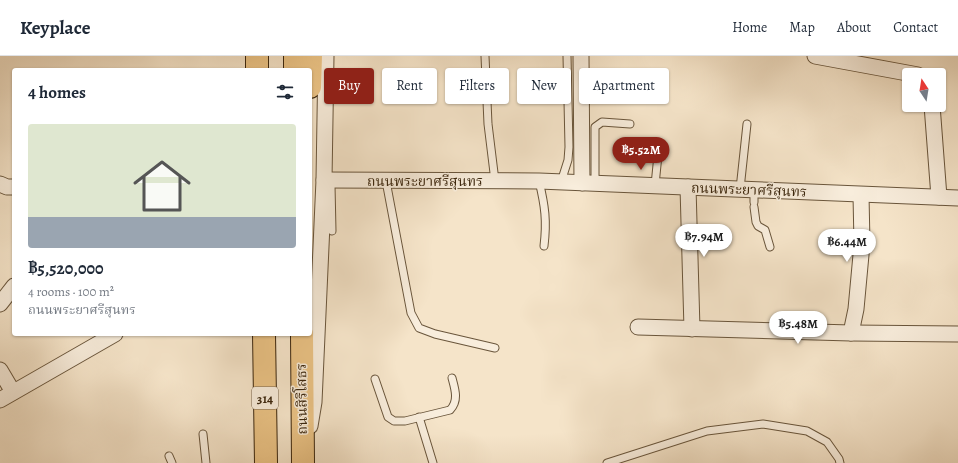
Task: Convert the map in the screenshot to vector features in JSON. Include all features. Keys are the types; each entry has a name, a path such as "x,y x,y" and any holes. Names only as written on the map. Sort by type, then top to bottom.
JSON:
{"main road":[{"path":"257,56 257,68"},
{"path":"295,56 295,68"},
{"path":"311,56 311,68"},
{"name":"314","path":"264,336 266,463"},
{"name":"ถนนสิริโสธร","path":"302,336 303,453"}],"street":[{"path":"303,453 311,425 314,402 327,180 326,56"},
{"path":"581,56 588,183"},
{"path":"815,56 902,72"},
{"path":"933,112 939,198"},
{"name":"ถนนพระยาศรีสุนทร","path":"327,180 539,181 688,187 751,197 861,195 958,198"},
{"path":"0,184 7,187 12,187"},
{"path":"688,187 692,329"},
{"path":"851,333 856,309 862,244 861,195"},
{"path":"0,304 12,289"},
{"path":"638,327 851,333 958,334"},
{"path":"0,400 111,336"},
{"path":"0,370 13,392"}],"lane":[{"path":"485,56 488,124 495,181"},
{"path":"561,182 568,160 569,147 567,56"},
{"path":"588,183 595,127 602,122 630,124"},
{"path":"747,124 751,197 756,222 758,226 765,230 770,247"},
{"path":"655,185 658,155"},
{"path":"327,180 332,231"},
{"path":"386,181 411,314 419,328 435,334 495,348"},
{"path":"539,181 544,202 546,224 544,246"},
{"path":"375,379 388,417 394,421 405,421 450,410 454,406 456,396 452,378"},
{"path":"419,417 433,463"},
{"path":"607,463 707,431 762,424 807,431 827,442 839,459 840,463"},
{"path":"204,434 206,463"}]}
